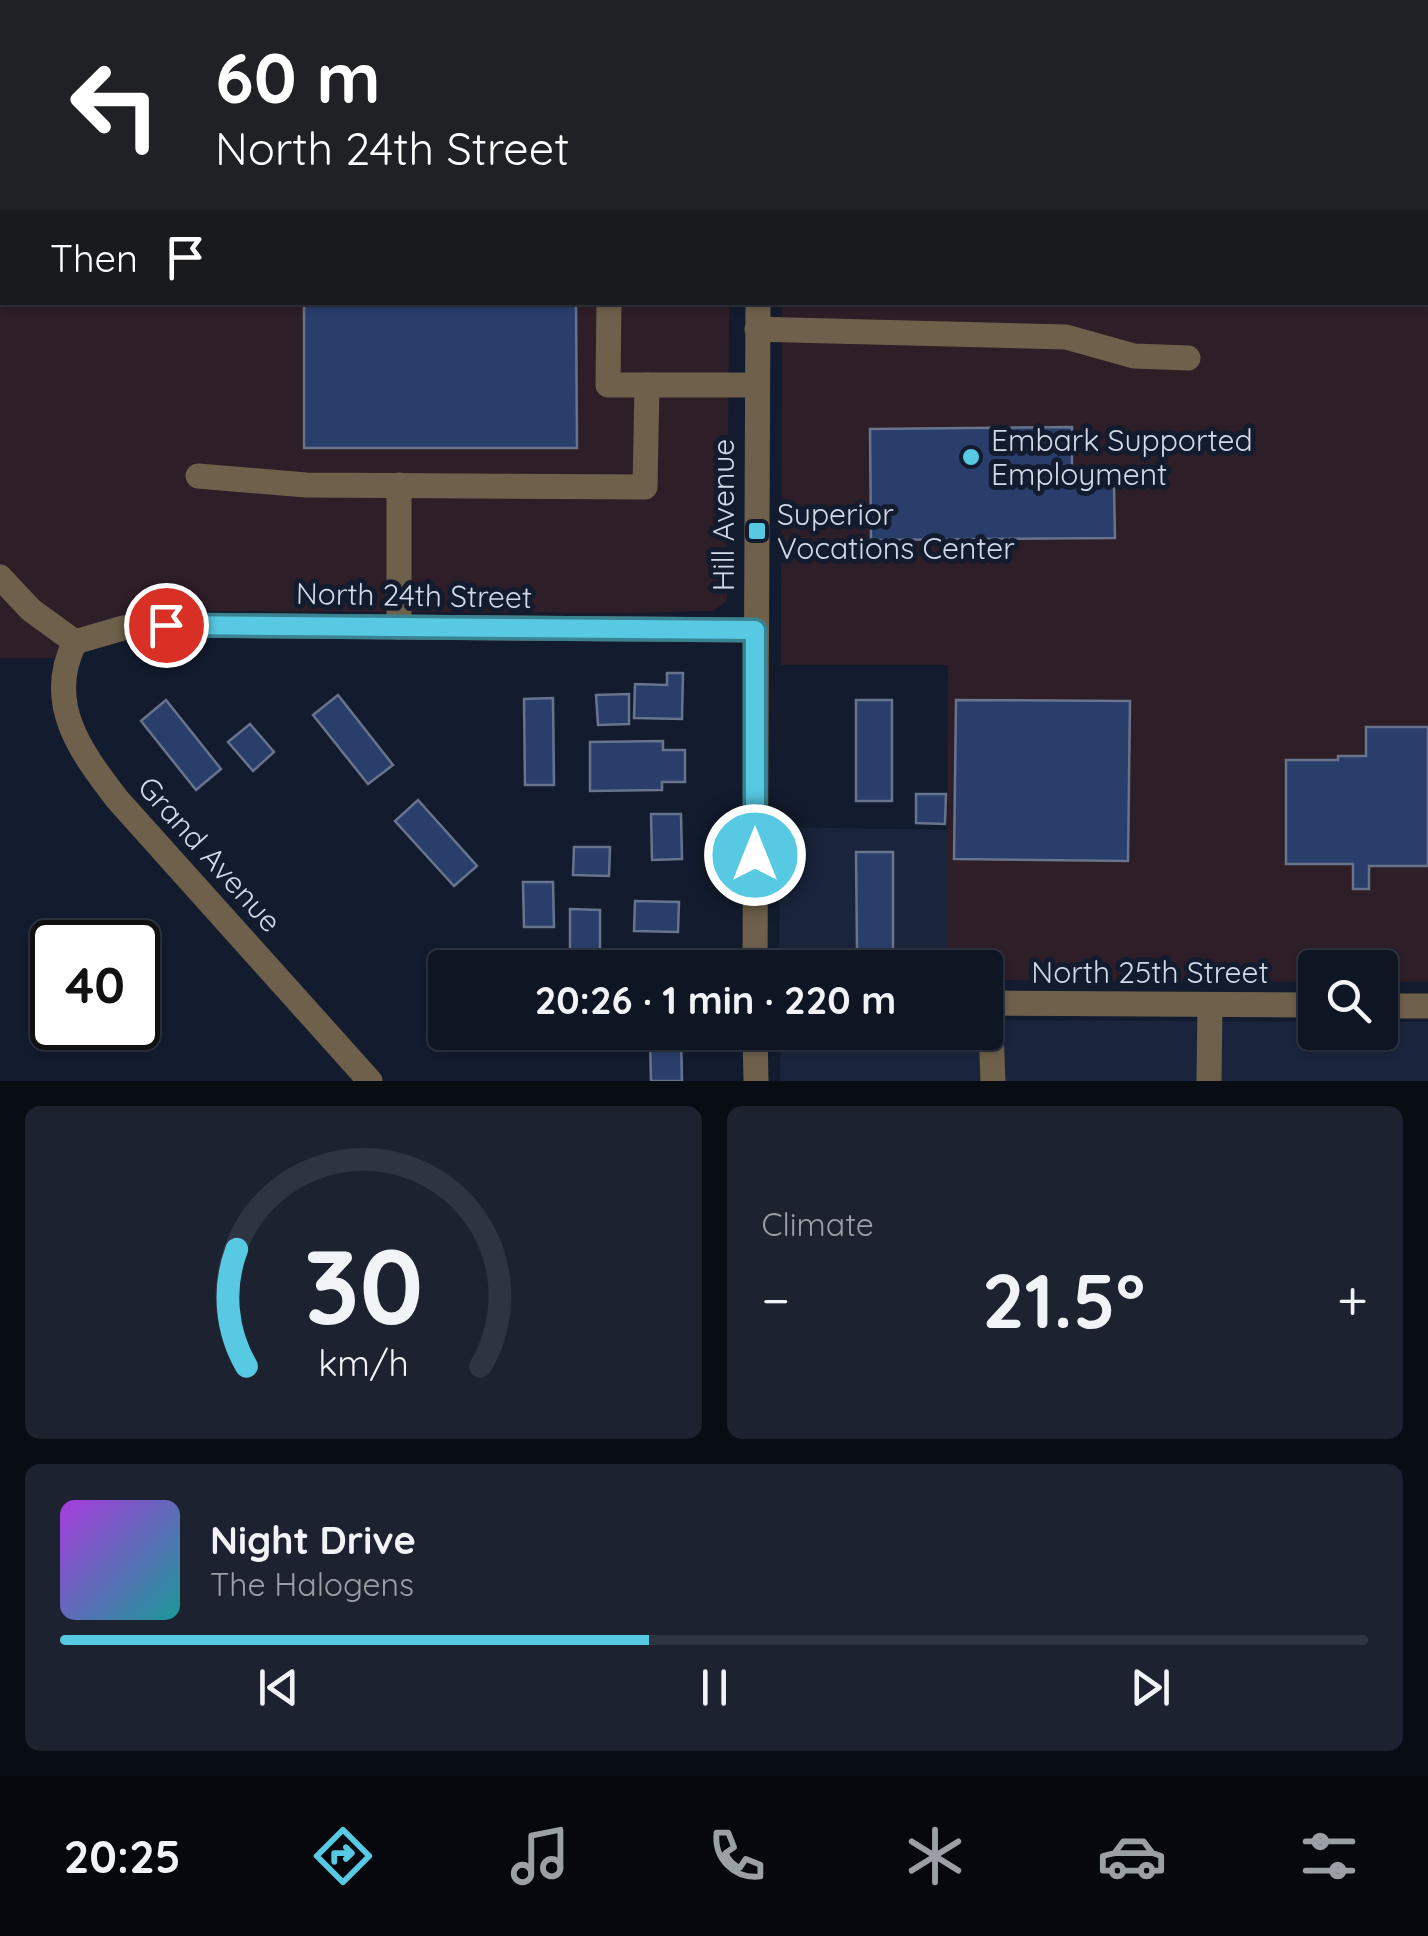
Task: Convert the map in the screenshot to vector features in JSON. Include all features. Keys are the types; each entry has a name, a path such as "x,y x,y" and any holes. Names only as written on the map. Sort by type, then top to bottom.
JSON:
{"street":[{"path":"608,305 608,386 755,384"},
{"name":"Hill Avenue","path":"756,950 758,305"},
{"path":"758,329 1066,337 1134,356 1188,358"},
{"path":"198,476 306,485 645,487 647,385"},
{"path":"399,485 400,627"},
{"path":"0,577 40,618 75,642"},
{"name":"North 24th Street","path":"75,642 123,628 166,625 755,630"},
{"name":"Grand Avenue","path":"75,642 65,673 65,702 69,728 80,751 116,799 370,1081"},
{"name":"North 25th Street","path":"1003,1004 1298,1005"},
{"path":"1209,1081 1210,1005"},
{"path":"1398,1006 1428,1006"},
{"path":"756,1050 756,1081"},
{"path":"991,1050 993,1081"}],"shaded area":[{"path":"0,305 729,305 727,601 713,611 185,611 106,619 84,630 58,658 0,658"},
{"path":"782,305 1428,305 1428,982 1398,982 1398,950 1298,950 1298,982 1003,980 1003,950 947,950 948,665 781,665"},
{"path":"780,827 949,830 947,950 779,950"},
{"path":"1003,1020 1298,1022 1298,1050 1398,1050 1398,1022 1428,1022 1428,1081 780,1081 781,1050 1003,1050"}],"building":[{"path":"304,305 576,305 577,448 304,448"},
{"name":"Embark Supported Employment","path":"1072,427 1072,485 1114,485 1115,538 871,540 870,429"},
{"path":"667,673 683,673 682,719 634,718 635,684 667,685"},
{"path":"629,694 629,724 598,725 596,695"},
{"path":"338,695 393,765 368,784 313,715"},
{"path":"553,698 554,785 525,785 524,699"},
{"path":"166,700 221,769 196,790 141,721"},
{"path":"856,700 892,700 892,801 856,801"},
{"path":"956,700 1130,701 1128,861 954,859"},
{"path":"250,724 274,752 253,771 228,742"},
{"path":"1366,727 1428,727 1428,866 1369,866 1369,889 1353,889 1353,864 1286,864 1286,760 1366,756"},
{"path":"663,741 663,750 685,750 685,782 662,782 662,790 590,791 590,742"},
{"path":"916,794 946,794 945,824 916,823"},
{"path":"418,800 477,866 454,886 395,821"},
{"path":"651,814 681,814 682,859 652,860"},
{"path":"574,847 610,847 609,876 573,875"},
{"path":"856,852 893,852 893,950 857,950"},
{"path":"523,882 553,882 554,927 524,927"},
{"path":"635,901 679,902 678,932 634,931"},
{"path":"570,909 600,910 600,950 570,950"},
{"path":"650,1050 681,1050 682,1081 651,1081"}],"place":[{"name":"Embark Supported Employment","path":"971,457"},
{"name":"Superior Vocations Center","path":"757,531"}],"route":[{"path":"166,625 755,630 755,855"}]}
